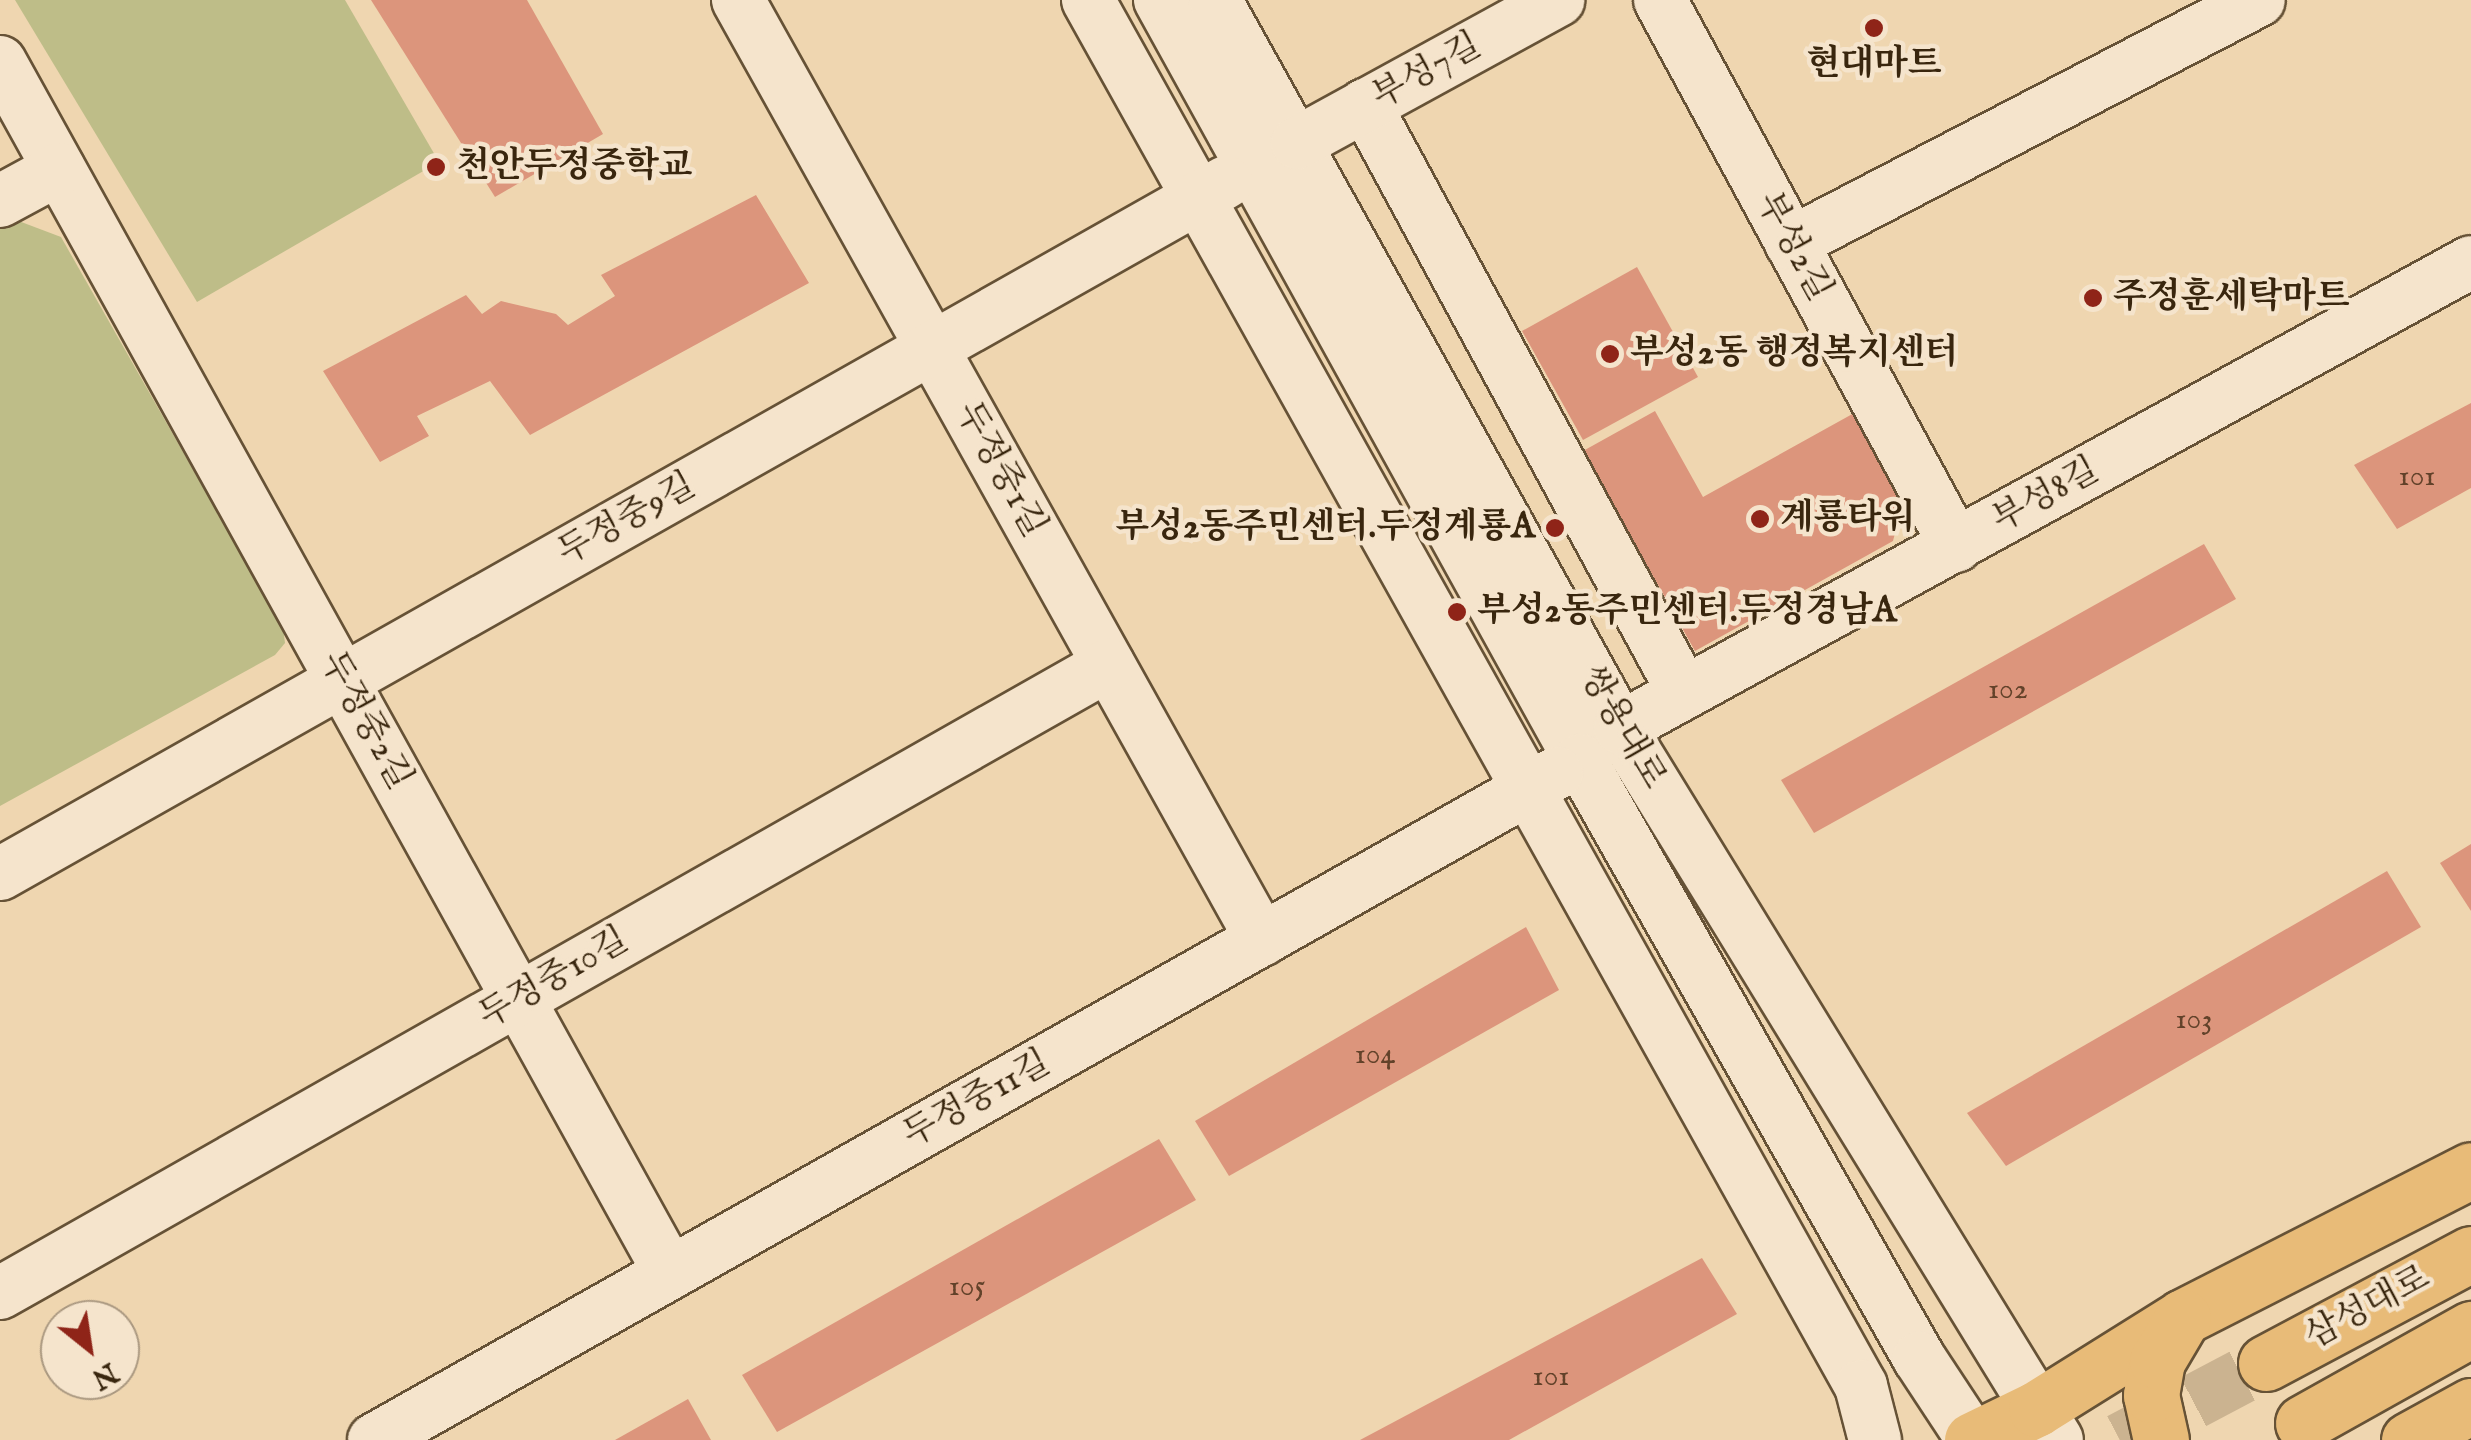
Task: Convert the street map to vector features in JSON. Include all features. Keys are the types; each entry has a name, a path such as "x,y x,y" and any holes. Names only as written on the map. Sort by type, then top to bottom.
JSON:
{"main road":[{"path":"1973,1440 2046,1425 2182,1317 2471,1170"},
{"name":"삼성대로","path":"2266,1363 2471,1254"},
{"path":"2161,1440 2151,1395 2156,1361 2182,1317"},
{"name":"삼성대로","path":"2303,1423 2471,1329"},
{"path":"2409,1440 2471,1406"}],"street":[{"name":"두정중1길","path":"738,0 1262,940"},
{"path":"1088,0 1861,1386 1875,1440"},
{"name":"쌍용대로","path":"1160,0 1275,154 2046,1425"},
{"name":"쌍용대로","path":"1215,0 1275,154 1580,760 1918,1358 1973,1440"},
{"name":"부성7길","path":"1275,154 1558,0"},
{"name":"부성2길","path":"1660,0 1956,546"},
{"path":"1791,242 2259,0"},
{"name":"두정중2길","path":"0,62 670,1273"},
{"path":"1366,106 1684,693"},
{"name":"두정중9길","path":"0,874 1275,154"},
{"path":"0,202 59,169"},
{"name":"부성8길","path":"1620,728 2471,262"},
{"name":"두정중10길","path":"0,1294 1108,665"},
{"name":"두정중11길","path":"374,1440 1580,760"}],"shaded area":[{"path":"15,0 345,0 439,162 197,302"},
{"path":"16,220 61,237 283,628 285,643 275,655 0,806 0,229"}],"building":[{"path":"371,0 527,0 603,134 495,197"},
{"path":"756,195 809,283 530,435 490,381 417,416 429,436 380,462 323,371 466,295 482,314 501,301 556,314 568,325 615,296 601,275"},
{"name":"부성2동 행정복지센터","path":"1637,267 1698,377 1583,440 1522,331"},
{"path":"2471,403 2471,488 2397,529 2354,465"},
{"name":"계룡타워","path":"1655,411 1703,497 1856,412 1904,498 1893,541 1695,651 1583,451"},
{"path":"2204,544 2236,599 1814,833 1781,780"},
{"path":"2471,844 2471,911 2440,863"},
{"path":"2387,871 2421,927 2006,1166 1967,1113"},
{"path":"1526,927 1559,990 1229,1176 1195,1121"},
{"path":"1159,1139 1196,1200 777,1432 742,1375"},
{"path":"1702,1258 1737,1314 1509,1440 1360,1440"},
{"path":"688,1399 711,1440 615,1440"}],"tunnel":[{"path":"2120,1440 2266,1363"}],"place":[{"name":"현대마트","path":"1874,28"},
{"name":"천안두정중학교","path":"436,167"},
{"name":"주정훈세탁마트","path":"2093,298"},
{"name":"부성2동 행정복지센터","path":"1610,354"},
{"name":"계룡타워","path":"1760,519"},
{"name":"부성2동주민센터.두정계룡A","path":"1555,528"},
{"name":"부성2동주민센터.두정경남A","path":"1457,612"}]}
